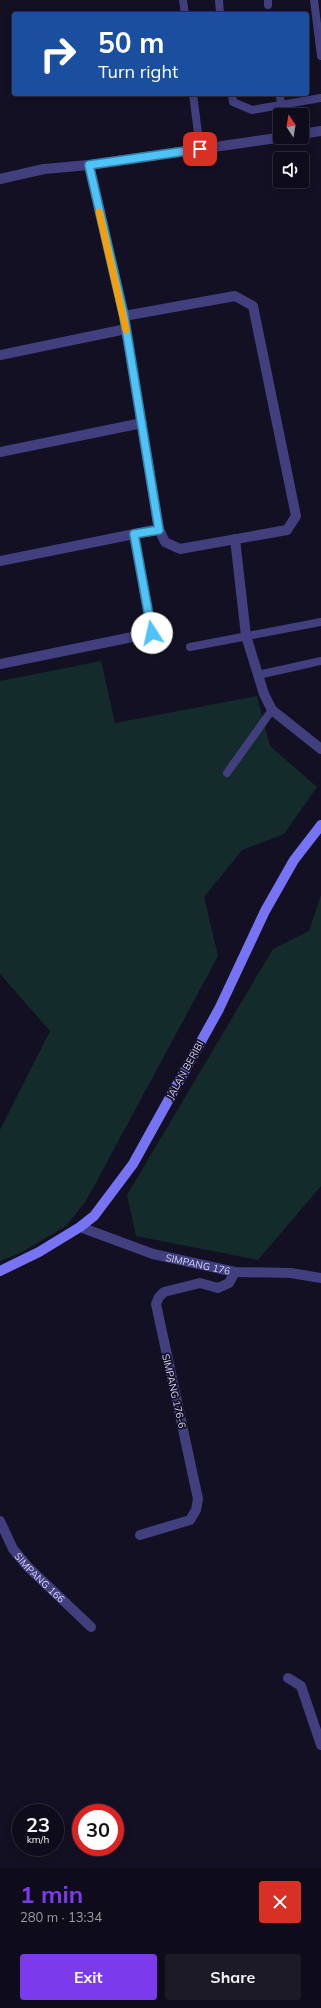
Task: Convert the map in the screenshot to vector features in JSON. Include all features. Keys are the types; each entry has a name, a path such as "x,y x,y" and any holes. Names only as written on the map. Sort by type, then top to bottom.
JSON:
{"main road":[{"name":"JALAN BERIBI","path":"0,1271 39,1252 80,1227 94,1216 134,1164 219,1009 265,911 294,860 321,825"}],"street":[{"path":"309,133 321,131"},
{"path":"0,179 44,169 89,165 273,139"},
{"path":"89,165 124,316 159,530 164,542 180,549 287,530 296,516 253,306 235,296 124,316"},
{"path":"0,355 126,329"},
{"path":"0,452 142,423"},
{"path":"0,561 159,530"},
{"path":"0,664 152,633 134,534"},
{"path":"235,539 246,636 264,694 272,710 321,749"},
{"name":"SIMPANG 176","path":"80,1227 153,1254 235,1272 291,1273 321,1278"},
{"name":"SIMPANG 176-6","path":"140,1534 190,1520 196,1510 198,1499 156,1304 164,1292 200,1283 218,1288 229,1283 235,1272"},
{"name":"SIMPANG 166","path":"0,1521 13,1549 18,1555 91,1627"},
{"path":"288,1678 301,1686 321,1745"}],"lane":[{"path":"184,12 185,0"},
{"path":"219,0 220,12"},
{"path":"314,0 321,56"},
{"path":"195,96 200,149"},
{"path":"232,96 233,102 252,110 321,98"},
{"path":"280,96 281,106"},
{"path":"190,647 321,622"},
{"path":"258,675 321,660"},
{"path":"227,773 272,710"}],"green space":[{"path":"101,661 115,723 257,696 270,746 317,787 284,834 242,850 204,897 218,956 86,1201 66,1226 22,1252 0,1261 0,1130 50,1031 0,974 0,681"},
{"path":"321,895 321,1186 258,1260 136,1236 127,1195 273,949 309,931"}],"slow traffic":[{"path":"99,212 126,330"}],"route":[{"path":"152,633 134,534 159,530 124,316 97,205 89,165 200,149"}]}
